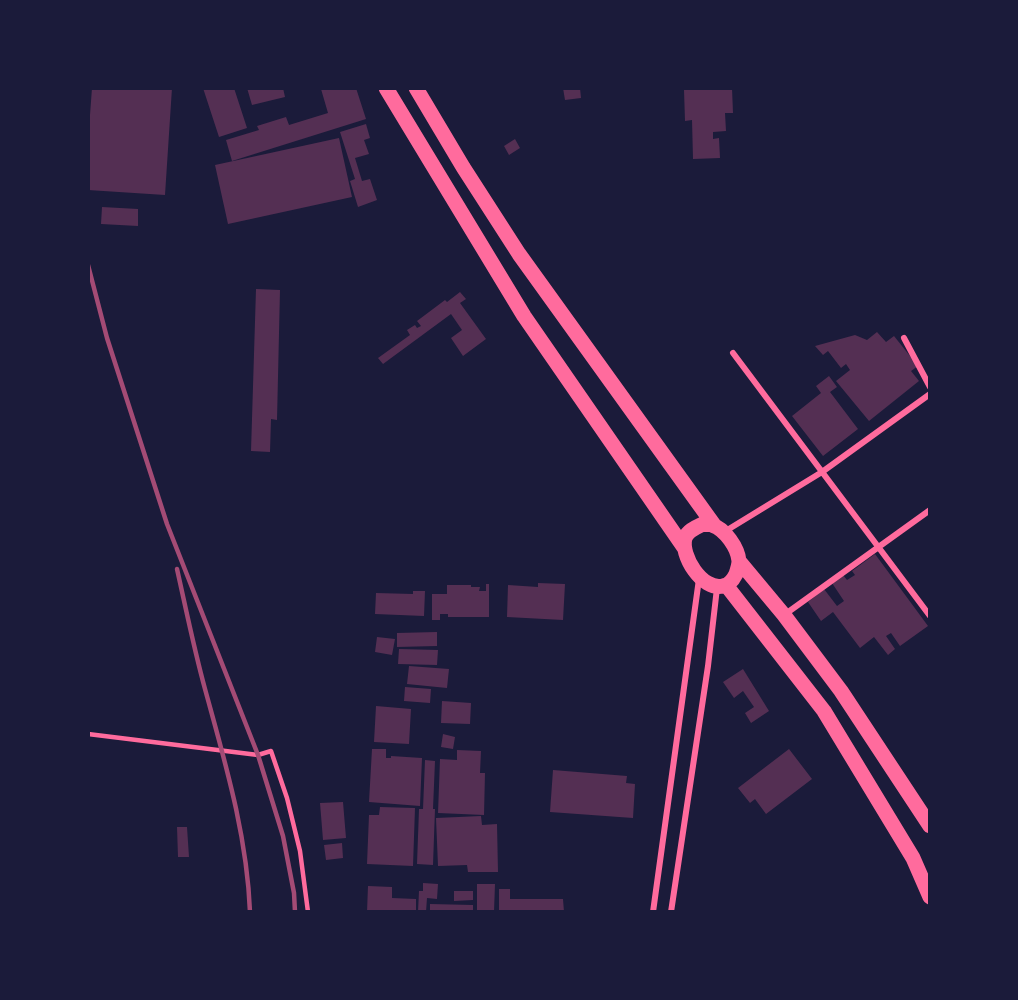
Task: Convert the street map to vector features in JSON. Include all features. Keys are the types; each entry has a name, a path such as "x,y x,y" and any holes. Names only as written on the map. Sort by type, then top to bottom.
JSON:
{"main road":[{"path":"386,88 524,315 685,549 690,564 699,578 709,585 722,586 733,579 739,561"},
{"path":"416,88 519,254 735,548 739,561 784,615 841,691 930,825"},
{"path":"685,549 685,538 692,529 703,524 719,529"},
{"path":"722,586 824,711 924,862 930,897"}],"street":[{"path":"904,338 930,387"},
{"path":"733,353 930,616"},
{"path":"719,529 822,472 930,394"},
{"path":"784,615 930,510"},
{"path":"653,912 699,578"},
{"path":"671,912 722,586"}],"lane":[{"path":"88,734 258,755 271,751 287,798 300,851 308,912"}],"building":[{"path":"92,88 172,88 165,195 88,190 88,142"},
{"path":"203,88 234,88 247,128 219,137"},
{"path":"247,88 283,88 285,97 252,105"},
{"path":"356,88 366,119 232,161 226,140 259,130 257,126 286,117 289,125 328,113 321,89"},
{"path":"563,88 580,88 581,98 565,100"},
{"path":"732,88 733,113 725,113 726,131 713,132 713,139 719,138 720,158 693,159 692,120 685,121 684,90"},
{"path":"366,124 370,138 364,140 369,154 355,158 362,181 370,179 377,200 358,207 350,181 355,179 340,132"},
{"path":"339,138 352,197 228,224 215,165"},
{"path":"515,139 520,148 509,155 504,146"},
{"path":"102,207 138,209 138,226 101,224"},
{"path":"256,289 280,290 277,420 271,419 270,452 251,451"},
{"path":"460,292 466,299 460,303 486,339 463,356 451,338 462,330 451,314 383,364 378,358 410,335 407,330 415,325 417,328 421,326 417,321"},
{"path":"877,332 886,342 894,336 918,366 911,371 919,381 869,421 836,381 850,370 846,364 841,368 828,351 823,355 815,346 855,335 867,340"},
{"path":"829,376 837,387 830,392 858,429 823,456 792,416 821,393 816,386"},
{"path":"875,554 928,626 900,646 891,633 886,636 895,649 888,655 874,637 860,648 833,612 821,621 808,602 824,589 837,606 844,601 832,583 843,575 847,580 855,575 852,571"},
{"path":"538,583 565,584 563,620 507,617 508,585 538,587"},
{"path":"486,584 489,584 489,617 448,617 448,614 440,614 440,620 432,620 432,594 447,594 447,585 471,585 471,587 480,587 479,591 486,591"},
{"path":"413,591 425,591 424,616 375,614 376,593 413,594"},
{"path":"437,632 437,646 397,647 397,633"},
{"path":"377,637 395,639 392,655 375,652"},
{"path":"399,649 438,650 437,665 398,664"},
{"path":"409,666 449,669 447,688 407,684"},
{"path":"743,669 769,711 751,723 745,713 754,707 743,691 734,698 723,682"},
{"path":"405,687 431,689 430,703 404,701"},
{"path":"442,701 471,703 470,724 441,723"},
{"path":"376,706 411,709 409,744 374,742"},
{"path":"443,734 455,737 453,749 441,747"},
{"path":"372,749 386,749 386,758 391,758 391,756 422,758 420,806 369,802"},
{"path":"789,749 812,779 766,814 755,799 750,803 738,788"},
{"path":"457,750 481,751 480,773 485,773 484,815 438,813 440,759 457,760"},
{"path":"425,760 435,761 433,865 417,864 419,809 423,809"},
{"path":"553,770 627,776 626,783 635,784 633,818 550,812"},
{"path":"343,802 346,838 323,840 320,803"},
{"path":"380,807 415,808 413,866 367,864 369,815 379,815"},
{"path":"481,816 482,825 497,824 498,872 468,872 467,865 438,866 436,818"},
{"path":"177,827 187,827 189,857 178,857"},
{"path":"342,843 343,858 326,860 324,845"},
{"path":"423,883 438,884 437,899 427,898 426,912 418,912 419,891 423,891"},
{"path":"477,884 495,884 494,912 477,912"},
{"path":"368,886 392,887 392,898 416,899 416,912 367,912"},
{"path":"499,889 510,889 510,899 563,899 564,912 499,912"},
{"path":"454,891 473,891 473,900 454,901"},
{"path":"430,904 473,905 473,912 430,912"}],"railway":[{"path":"88,265 107,338 167,524 258,755 283,836 294,893 295,912"},
{"path":"177,569 197,659 240,827 250,912"}]}
